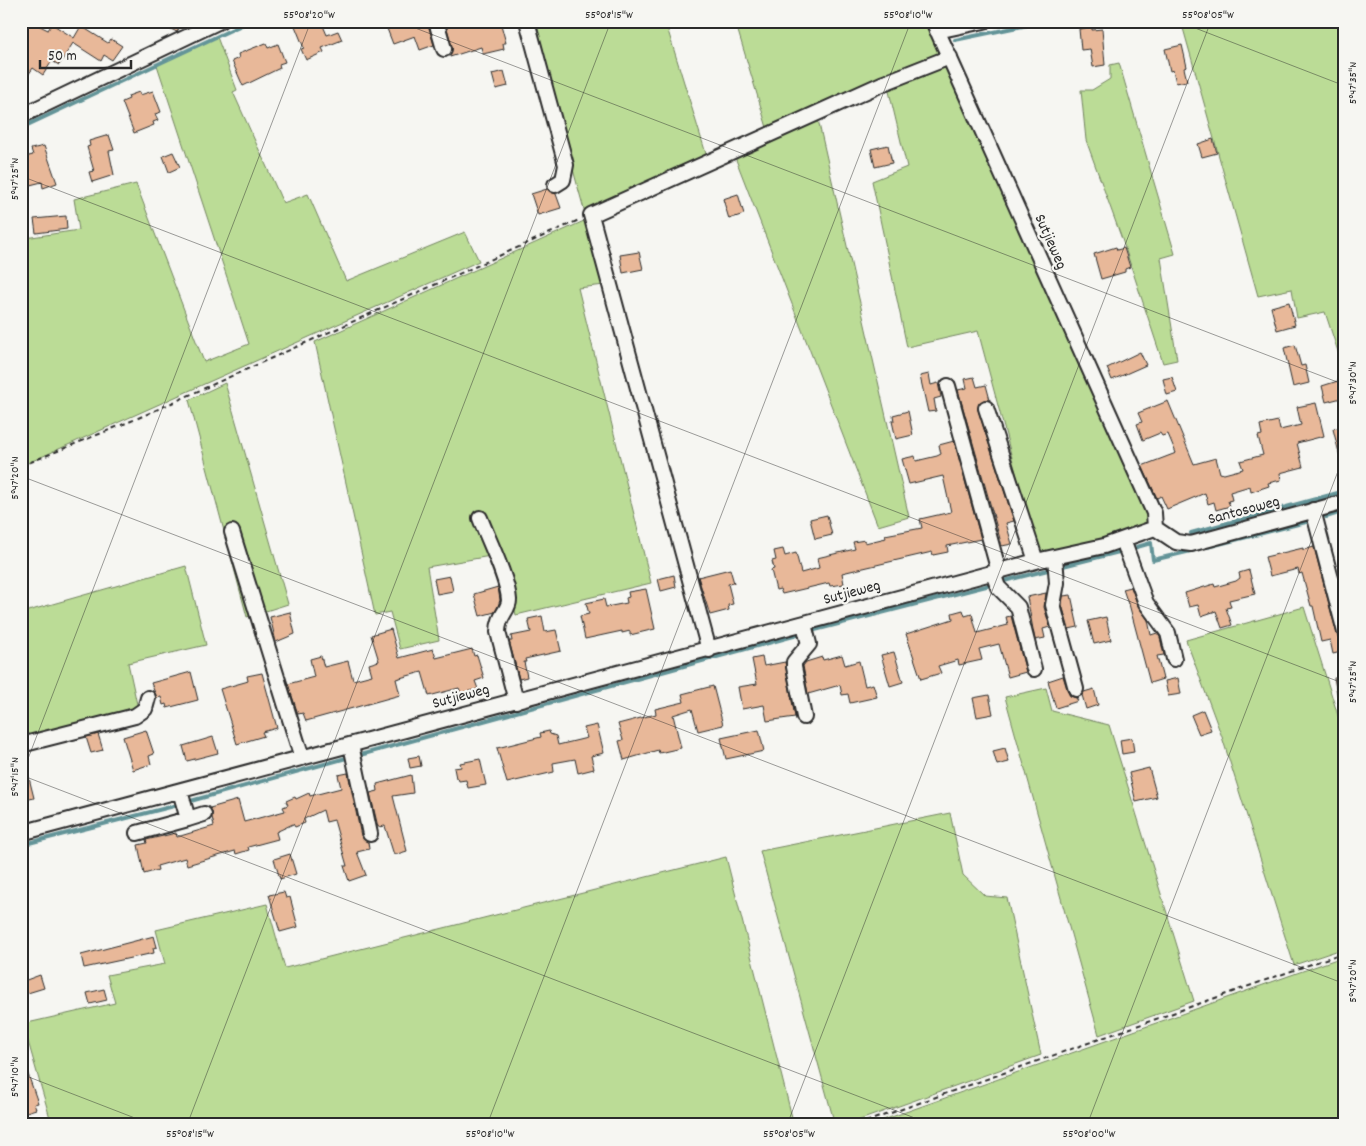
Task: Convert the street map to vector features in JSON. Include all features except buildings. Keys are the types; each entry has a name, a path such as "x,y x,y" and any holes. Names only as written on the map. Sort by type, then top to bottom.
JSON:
{"street":[{"path":"21,116 220,21"},
{"path":"436,21 444,49"},
{"path":"527,21 566,165 563,180 554,185"},
{"path":"935,26 984,21"},
{"name":"Sutjieweg","path":"21,834 1036,561 1123,540 1155,528 1154,513 935,26"},
{"path":"709,650 590,215 874,87 950,57"},
{"path":"948,386 996,572 998,588 1018,607 1034,670"},
{"path":"986,408 1036,561"},
{"name":"Santosoweg","path":"1155,528 1176,542 1191,544 1345,502"},
{"path":"1313,510 1345,632"},
{"path":"480,518 506,585 507,608 498,621 498,632 516,701"},
{"path":"232,532 302,758"},
{"path":"1123,540 1146,603 1168,633 1174,659"},
{"path":"1055,557 1057,583 1053,605 1076,689"},
{"path":"804,624 809,644 794,662 804,716"},
{"path":"21,746 136,716 144,709 148,698"},
{"path":"352,745 370,834"},
{"path":"180,791 188,819"},
{"path":"136,833 204,814"}],"path":[{"path":"21,466 217,384 590,215"},
{"path":"857,1125 1345,952"}],"green space":[{"path":"532,21 665,21 707,157 585,213"},
{"path":"735,21 927,21 941,52 940,56 768,131"},
{"path":"1181,21 1345,21 1345,373 1325,312 1297,318 1292,289 1258,296"},
{"path":"217,37 237,90 233,92 283,203 308,194 346,281 465,232 479,261 21,466 21,227 25,238 79,230 74,199 136,184 204,362 249,344 157,65"},
{"path":"945,63 1148,516 1145,526 1102,542 1038,555 978,331 907,347 872,181 907,167 888,87"},
{"path":"1119,63 1175,254 1161,258 1177,360 1163,363 1123,242 1086,140 1081,90 1092,90 1110,79 1110,65"},
{"path":"817,115 909,517 878,526 733,152"},
{"path":"584,221 596,239 605,285 578,288 651,583 516,615 502,554 427,567 439,640 400,649 390,612 375,615 315,342"},
{"path":"225,383 288,604 247,617 189,400"},
{"path":"186,566 206,645 128,663 138,709 21,740 21,613"},
{"path":"1304,607 1345,738 1345,948 1294,965 1222,737 1186,640"},
{"path":"1046,688 1052,711 1109,725 1194,1001 1099,1035 1005,697"},
{"path":"950,813 963,875 985,896 1007,898 1041,1055 846,1125 835,1125 760,851"},
{"path":"726,857 794,1125 52,1125 23,1024 115,1003 107,975 165,964 156,930 267,904 285,968"},
{"path":"1345,956 1345,1125 869,1125 1297,973"}],"waterway":[{"path":"21,128 250,21"},
{"path":"955,40 1047,21"},
{"path":"1191,533 1345,491"},
{"path":"1326,517 1345,511"},
{"path":"1207,547 1306,522"},
{"path":"1130,549 1151,543 1153,560 1195,550"},
{"path":"1059,567 1123,551"},
{"path":"1000,582 1052,569"},
{"path":"811,631 994,584"},
{"path":"360,755 801,634"},
{"path":"187,802 350,757"},
{"path":"21,845 178,805"}]}
